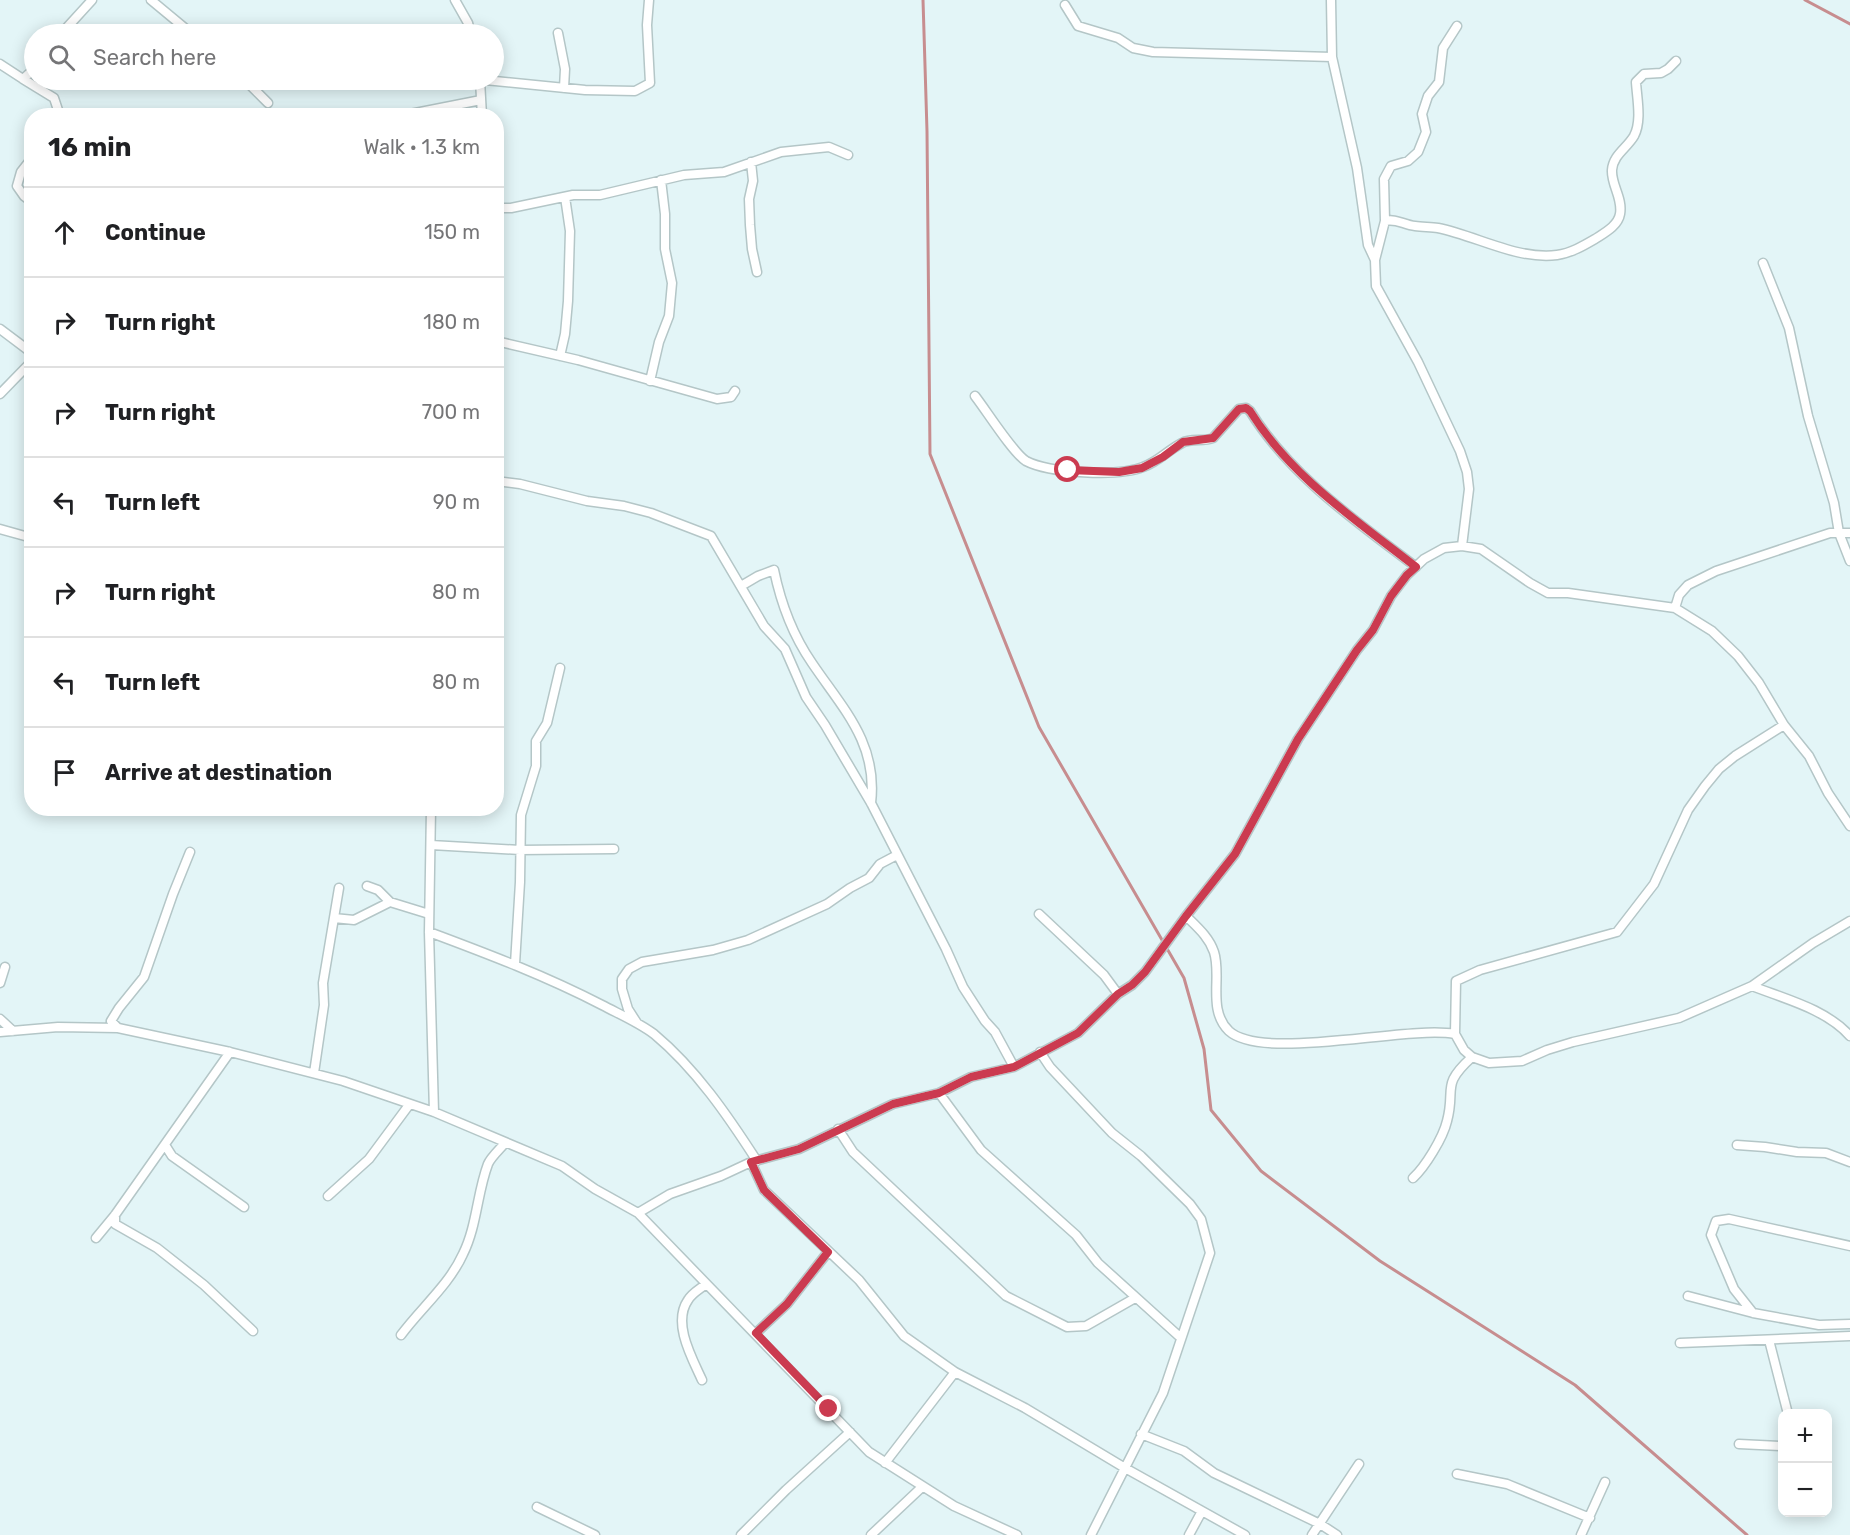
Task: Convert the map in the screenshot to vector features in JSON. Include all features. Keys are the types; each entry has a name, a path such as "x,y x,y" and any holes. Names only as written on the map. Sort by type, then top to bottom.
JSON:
{"street":[{"path":"70,24 92,0"},
{"path":"152,0 180,24"},
{"path":"455,0 468,24"},
{"path":"504,82 635,91 650,83 647,25 650,0"},
{"path":"1331,0 1332,57 1357,168 1368,245 1375,260"},
{"path":"1065,4 1078,26 1118,38 1133,48 1152,52 1332,57"},
{"path":"1457,26 1443,48 1440,82 1428,96 1422,114 1426,132 1418,152 1408,161 1391,166 1384,179 1385,221 1375,260 1376,286 1418,362 1460,451 1467,472 1468,508 1462,546"},
{"path":"558,33 565,69 564,88"},
{"path":"1385,221 1393,219 1412,226 1438,228 1529,254 1557,255 1574,250 1613,226 1620,217 1619,195 1612,170 1614,160 1634,135 1637,127 1636,82 1644,75 1661,73 1676,61"},
{"path":"0,64 23,79"},
{"path":"41,90 54,98 57,108"},
{"path":"255,90 268,103"},
{"path":"482,90 482,108"},
{"path":"440,108 481,100"},
{"path":"504,208 565,197 600,195 684,175 724,172 781,152 829,147 848,155"},
{"path":"751,162 753,181 749,199 750,225 757,272"},
{"path":"24,168 17,186 24,196"},
{"path":"650,381 659,342 669,316 672,283 665,249 665,214 661,180"},
{"path":"560,356 568,301 570,231 565,197"},
{"path":"1763,263 1789,328 1808,416 1834,503 1839,533 1850,561"},
{"path":"0,328 24,347"},
{"path":"504,343 717,399 731,397 735,391"},
{"path":"0,394 24,369"},
{"path":"975,396 1024,460 1050,468 1091,472 1119,472 1142,468 1163,457 1183,442 1213,438 1239,409 1246,408 1297,471 1374,536 1416,567"},
{"path":"504,482 651,513 711,536 764,626 784,649 806,697 872,803 963,987 995,1032 1014,1067"},
{"path":"0,529 24,536"},
{"path":"1675,608 1679,595 1688,585 1716,571 1830,533 1850,533"},
{"path":"638,1213 670,1194 754,1162 799,1149 893,1104 939,1093 971,1077 1014,1067 1078,1033 1118,994 1132,985 1145,972 1235,854 1298,739 1357,650 1373,630 1391,596 1407,575 1424,559 1444,548 1462,546 1481,549 1548,593 1568,593 1675,608 1712,631 1738,656 1759,683 1785,725 1809,756 1828,793 1850,826"},
{"path":"741,586 774,570 779,595 797,637 862,737 870,763 873,783 872,803"},
{"path":"515,964 521,814 536,766 536,741 547,723 560,668"},
{"path":"1785,725 1736,756 1712,777 1688,810 1654,884 1617,932 1480,970 1456,981 1455,1034 1464,1050 1472,1058 1489,1063 1522,1061 1574,1042 1679,1018 1752,986 1813,943 1850,921"},
{"path":"431,816 429,932 434,1112"},
{"path":"431,845 520,850 614,849"},
{"path":"118,1028 111,1021 118,1008 135,991 144,977 190,852"},
{"path":"638,1023 628,1009 622,989 622,979 629,969 642,962 713,950 748,940 827,904 869,878 880,864 897,855"},
{"path":"367,886 378,890 390,902 429,914"},
{"path":"314,1073 324,1005 323,983 339,888"},
{"path":"334,918 354,920 390,902"},
{"path":"1039,914 1104,975 1118,994"},
{"path":"1186,916 1208,939 1215,953 1215,994 1221,1018 1229,1031 1238,1036 1260,1043 1281,1044 1374,1038 1412,1032 1442,1031 1455,1034"},
{"path":"429,932 515,964 638,1023 666,1046 709,1091 754,1162 764,1190 860,1280 904,1336 955,1372 1025,1408 1125,1468 1245,1535"},
{"path":"0,983 5,967"},
{"path":"1752,986 1815,1010 1841,1026 1850,1036"},
{"path":"0,1018 13,1031"},
{"path":"0,1032 58,1027 118,1028 230,1052 343,1081 434,1112 562,1166 595,1189 638,1213 869,1452 954,1506 1013,1534"},
{"path":"96,1238 115,1215 230,1052"},
{"path":"1040,1052 1050,1067 1112,1133 1173,1186 1201,1219 1210,1253 1163,1393 1091,1535"},
{"path":"1413,1178 1440,1138 1447,1122 1451,1080 1472,1058"},
{"path":"939,1093 981,1150 1076,1235 1098,1263 1181,1338"},
{"path":"328,1196 369,1159 409,1105"},
{"path":"838,1129 854,1152 1012,1300 1067,1327 1077,1328 1095,1322 1135,1298"},
{"path":"401,1335 413,1319 428,1306 458,1264 470,1233 489,1162 505,1143"},
{"path":"165,1145 172,1156 244,1208"},
{"path":"1737,1145 1797,1152 1826,1152 1850,1162"},
{"path":"115,1215 115,1224 157,1248 204,1285 253,1331"},
{"path":"1753,1313 1734,1289 1711,1235 1716,1221 1729,1219 1850,1246"},
{"path":"756,1333 787,1304 828,1252"},
{"path":"702,1380 686,1343 682,1314 687,1301 706,1284"},
{"path":"1688,1296 1753,1313 1819,1325 1850,1324"},
{"path":"1680,1343 1850,1336"},
{"path":"1769,1340 1787,1409"},
{"path":"885,1463 955,1372"},
{"path":"741,1535 786,1490 850,1432"},
{"path":"1141,1434 1184,1450 1214,1473 1320,1524 1337,1535"},
{"path":"1739,1444 1778,1446"},
{"path":"1312,1535 1359,1464"},
{"path":"1457,1474 1507,1484 1590,1518"},
{"path":"1581,1535 1605,1482"},
{"path":"871,1535 922,1487"},
{"path":"537,1506 580,1532 595,1535"},
{"path":"1189,1535 1202,1511"}],"waterway":[{"path":"923,0 927,131 930,454 1039,727 1184,978 1204,1049 1211,1110 1261,1171 1380,1261 1575,1385 1747,1535"},
{"path":"1805,0 1850,24"}],"route":[{"path":"829,1409 756,1333 787,1304 828,1252 764,1190 751,1162 799,1149 893,1104 939,1093 971,1077 1014,1067 1078,1033 1118,994 1132,985 1145,972 1235,854 1298,739 1357,650 1373,630 1391,596 1416,567 1374,536 1297,471 1246,408 1239,409 1230,417 1225,427 1213,438 1183,442 1163,457 1142,468 1119,472 1068,470"}]}
